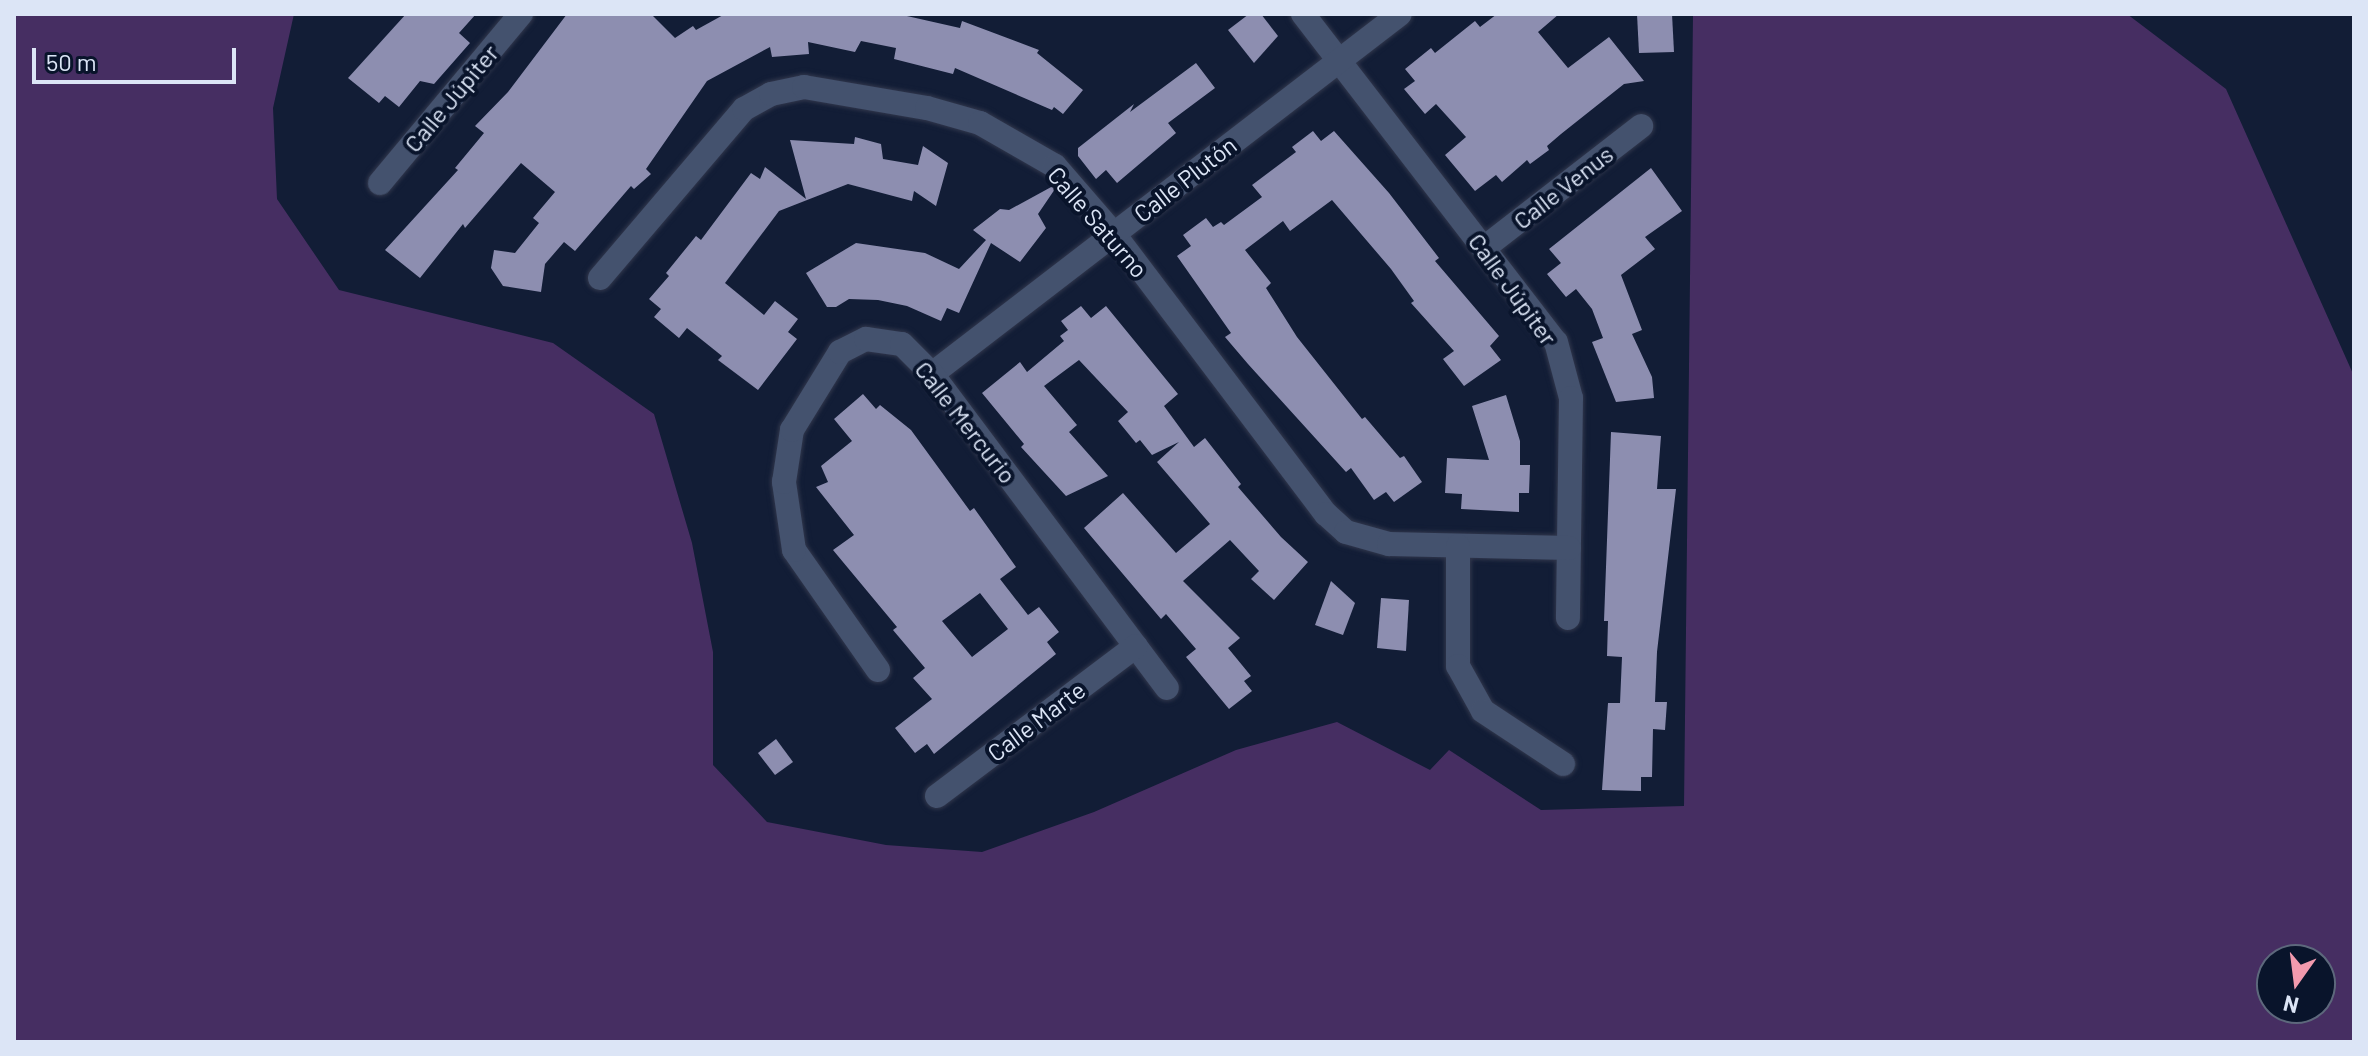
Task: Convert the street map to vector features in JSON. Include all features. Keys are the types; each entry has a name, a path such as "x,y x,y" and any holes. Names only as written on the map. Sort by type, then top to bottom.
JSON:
{"street":[{"name":"Calle Júpiter","path":"380,183 521,14"},
{"name":"Calle Júpiter","path":"1303,14 1556,342 1571,398 1568,618"},
{"name":"Calle Plutón","path":"932,374 1400,14"},
{"name":"Calle Saturno","path":"600,278 744,109 771,94 804,87 927,108 980,123 1055,166 1114,234 1326,514 1346,532 1389,544 1569,548"},
{"name":"Calle Venus","path":"1484,248 1641,126"},
{"name":"Calle Mercurio","path":"878,670 794,550 784,482 792,430 840,352 866,339 902,344 932,374 1167,688"},
{"path":"1458,546 1458,666 1483,711 1563,764"},
{"name":"Calle Marte","path":"937,796 1136,646"}],"shaded area":[{"path":"14,14 294,14 273,108 277,199 339,290 553,343 654,414 692,543 713,652 713,765 767,822 886,845 982,852 1094,812 1236,750 1337,722 1430,770 1449,750 1541,810 1684,806 1693,14 2127,14 2226,89 2354,376 2354,1042 14,1042"}],"building":[{"path":"406,14 476,14 459,33 470,43 434,84 420,81 399,107 385,96 379,103 348,78"},
{"path":"567,14 651,14 675,38 693,26 696,30 725,14 898,14 960,28 962,21 1039,50 1037,53 1083,90 1063,114 1054,107 1052,110 955,68 953,74 894,59 896,48 861,41 855,52 808,42 809,54 772,57 770,47 707,81 646,169 651,174 634,189 631,186 575,251 564,242 545,264 541,292 503,286 491,268 494,250 515,253 539,223 533,218 555,192 521,163 465,228 463,224 420,278 385,250 458,170 455,168 484,133 475,126 508,92"},
{"path":"1249,14 1261,14 1278,36 1254,63 1228,30"},
{"path":"1497,14 1559,14 1538,32 1568,68 1609,37 1644,81 1624,84 1561,134 1547,146 1549,150 1530,164 1527,160 1502,182 1496,175 1475,191 1445,155 1466,137 1436,104 1425,114 1404,89 1415,81 1405,69 1431,48 1435,53 1475,21 1480,27"},
{"path":"1637,14 1672,14 1674,52 1639,53"},
{"path":"1196,63 1215,88 1168,123 1176,133 1117,183 1106,170 1096,179 1078,156 1078,148 1134,104 1130,112"},
{"path":"1313,131 1321,141 1334,131 1389,193 1439,258 1435,261 1499,336 1490,346 1501,360 1464,386 1443,359 1454,351 1411,303 1414,301 1391,269 1332,200 1290,231 1283,221 1245,250 1271,283 1266,288 1297,337 1362,419 1365,417 1400,458 1404,456 1422,482 1394,502 1386,492 1374,500 1351,468 1346,472 1248,364 1225,337 1231,333 1177,256 1191,246 1183,235 1206,218 1213,227 1221,222 1224,225 1262,197 1252,185 1296,152 1292,147"},
{"path":"855,137 881,144 883,159 918,165 923,146 948,163 936,206 914,191 912,201 848,184 779,211 725,283 764,315 775,301 798,319 788,332 797,339 758,390 718,360 722,356 687,328 679,338 654,317 661,309 649,299 696,236 701,240 751,173 760,179 765,167 806,199 790,140 854,144"},
{"path":"1651,168 1682,211 1645,237 1655,249 1621,275 1642,330 1632,334 1652,377 1654,398 1616,402 1592,342 1603,338 1592,309 1576,289 1566,297 1547,274 1561,263 1549,249"},
{"path":"1053,186 1055,189 1038,214 1046,228 1020,262 991,243 959,313 947,308 941,321 907,306 878,300 849,299 836,307 827,307 806,273 856,243 925,253 959,269 986,240 973,230 1000,209 1009,210"},
{"path":"1081,306 1091,318 1106,306 1178,394 1164,406 1194,447 1205,438 1241,484 1238,487 1281,537 1308,562 1274,600 1251,579 1259,571 1230,540 1183,581 1240,638 1228,648 1251,676 1244,681 1252,691 1229,709 1186,657 1196,649 1166,614 1161,619 1084,528 1123,493 1176,553 1210,524 1157,462 1179,442 1152,455 1140,440 1136,443 1118,421 1128,412 1079,360 1044,386 1077,425 1069,432 1108,476 1066,496 1021,447 1024,444 982,393 1020,362 1027,372 1064,341 1060,336 1068,330 1061,321"},
{"path":"863,394 876,409 880,405 911,430 970,511 974,508 1016,567 1000,579 1028,615 1039,607 1059,632 1047,642 1056,654 934,754 927,744 915,753 895,728 932,699 913,678 925,668 893,630 897,627 833,550 854,535 816,487 828,482 821,466 852,441 834,419","holes":["980,593 1008,629 972,657 942,621"]},
{"path":"1506,395 1520,441 1520,465 1530,465 1529,493 1519,493 1519,512 1461,509 1462,494 1445,493 1447,458 1489,460 1472,406"},
{"path":"1611,432 1661,436 1657,489 1676,489 1657,652 1655,702 1667,702 1665,730 1653,729 1652,777 1641,777 1641,791 1602,790 1608,703 1620,703 1622,657 1607,656 1608,621 1604,621"},
{"path":"1331,581 1355,603 1343,635 1315,625"},
{"path":"1381,598 1409,600 1406,651 1377,648"},
{"path":"776,739 793,762 775,775 758,753"}]}
